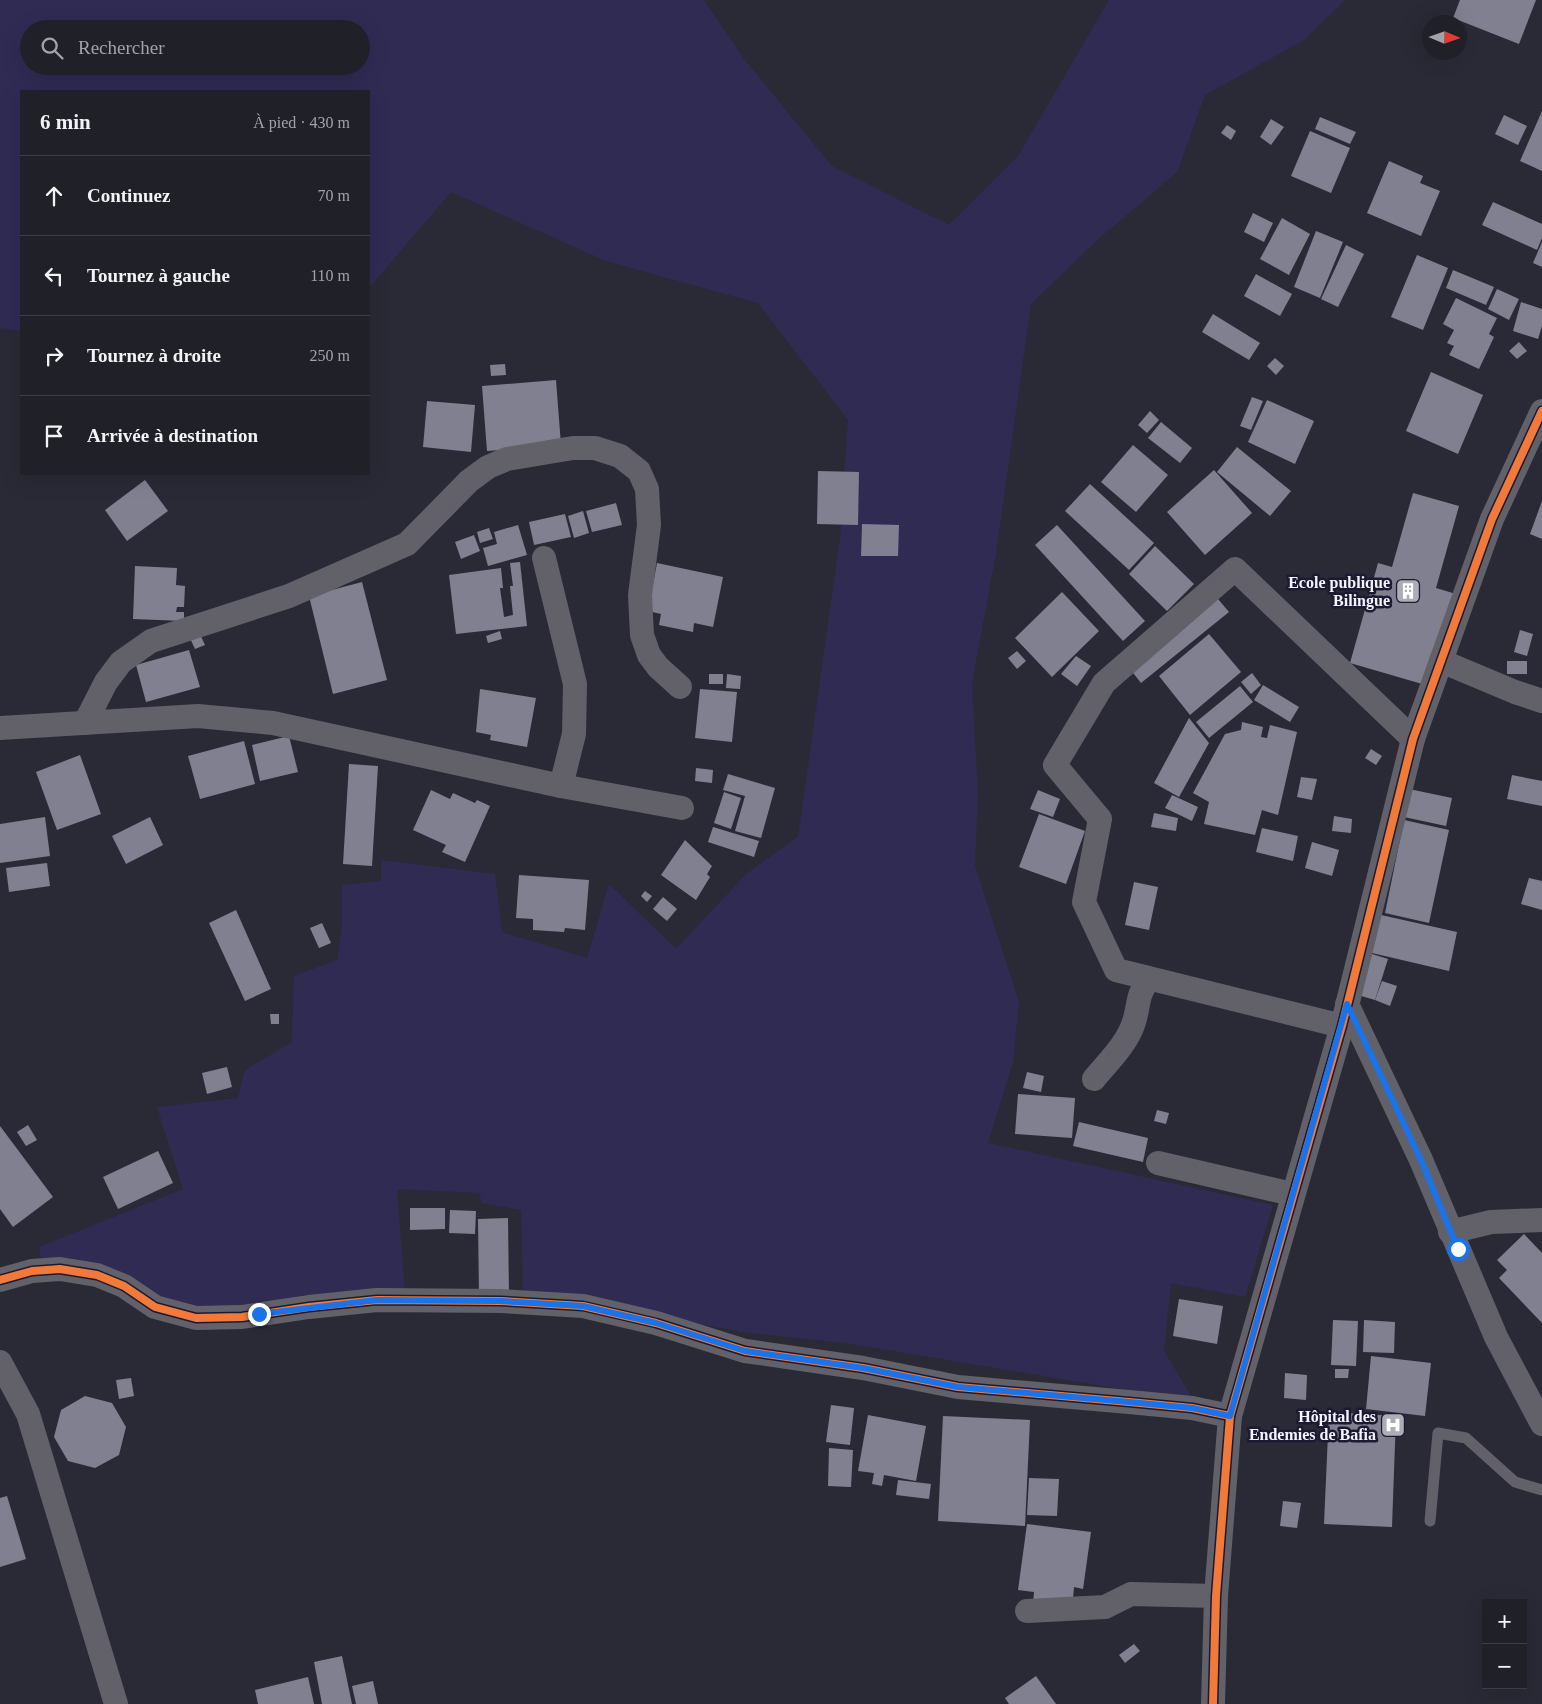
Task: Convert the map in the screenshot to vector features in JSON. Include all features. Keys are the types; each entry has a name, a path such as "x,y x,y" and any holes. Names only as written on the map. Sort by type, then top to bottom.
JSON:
{"street":[{"path":"1213,1704 1216,1596 1230,1416 1344,1015 1413,739 1492,519 1542,411"},
{"path":"85,723 106,682 121,662 152,642 289,596 407,544 469,481 488,466 507,459 573,448 595,448 620,456 639,471 647,489 649,525 640,595 642,635 649,655 658,667 680,687"},
{"path":"544,558 575,684 574,734 561,786"},
{"path":"1344,1015 1149,979 1116,970 1084,902 1100,819 1055,765 1104,683 1234,569 1413,739"},
{"path":"1441,661 1542,701"},
{"path":"0,728 198,716 273,723 561,786 682,808"},
{"path":"1094,1079 1124,1043 1134,1022 1139,993 1149,979"},
{"path":"1344,1015 1421,1160 1496,1337 1542,1424"},
{"path":"1158,1163 1292,1194"},
{"path":"1450,1232 1491,1222 1542,1220"},
{"path":"0,1280 32,1271 60,1269 98,1275 124,1286 155,1307 196,1318 242,1317 308,1306 377,1300 500,1301 583,1306 656,1323 745,1351 863,1368 958,1387 1192,1408 1230,1416"},
{"path":"0,1362 28,1414 116,1704"},
{"path":"1027,1611 1105,1607 1131,1594 1216,1596"}],"lane":[{"path":"1430,1521 1438,1434 1466,1438 1515,1482 1542,1490"}],"shaded area":[{"path":"0,0 704,0 744,59 832,166 949,225 1018,156 1109,0 1345,0 1304,40 1205,95 1177,172 1094,243 1031,304 996,553 972,683 978,794 975,866 1019,1002 1013,1062 988,1143 1273,1205 1245,1297 1171,1283 1164,1351 1194,1401 846,1343 749,1333 523,1293 521,1210 482,1203 479,1193 397,1189 405,1293 214,1311 160,1301 42,1263 39,1247 183,1189 157,1107 238,1098 245,1070 292,1042 294,976 337,960 342,928 342,885 381,881 381,860 495,874 502,932 587,958 609,884 676,949 746,874 798,837 840,538 848,420 758,303 606,261 451,192 370,287 370,90 20,90 20,331 0,328"}],"building":[{"path":"1460,0 1536,0 1519,44 1467,24 1467,15 1454,15"},
{"path":"1542,111 1542,171 1520,161"},
{"path":"1504,115 1527,126 1518,145 1495,134"},
{"path":"1320,117 1356,132 1350,144 1315,129"},
{"path":"1271,119 1284,127 1271,145 1260,137"},
{"path":"1227,125 1236,131 1231,140 1221,133"},
{"path":"1310,131 1350,148 1331,193 1291,176"},
{"path":"1389,161 1423,176 1420,183 1440,191 1421,236 1367,213"},
{"path":"1493,202 1542,224 1542,238 1537,250 1482,225"},
{"path":"1253,213 1273,223 1264,242 1244,232"},
{"path":"1282,218 1310,234 1289,275 1260,259"},
{"path":"1316,231 1343,242 1320,298 1294,287"},
{"path":"1542,242 1542,267 1533,263"},
{"path":"1346,245 1364,254 1338,307 1321,299"},
{"path":"1417,255 1448,268 1423,330 1391,317"},
{"path":"1453,270 1494,287 1486,305 1446,288"},
{"path":"1256,274 1292,294 1280,316 1244,296"},
{"path":"1497,289 1519,299 1509,320 1488,309"},
{"path":"1456,298 1497,318 1489,334 1494,337 1479,369 1449,355 1454,346 1447,343 1454,330 1443,324"},
{"path":"1521,302 1542,309 1542,326 1538,339 1513,331"},
{"path":"1213,314 1260,343 1249,360 1202,332"},
{"path":"1519,342 1527,351 1517,359 1509,351"},
{"path":"1275,358 1284,366 1276,375 1267,366"},
{"path":"505,364 506,375 491,376 490,365"},
{"path":"1431,372 1483,395 1458,454 1406,431"},
{"path":"556,380 561,445 487,451 482,386"},
{"path":"1252,397 1263,401 1251,430 1240,426"},
{"path":"1267,400 1314,421 1295,464 1248,442"},
{"path":"427,401 475,405 471,452 423,447"},
{"path":"1150,411 1159,420 1147,433 1138,425"},
{"path":"1161,422 1192,448 1180,463 1148,438"},
{"path":"1133,445 1168,475 1136,512 1101,482"},
{"path":"1237,447 1291,491 1270,516 1217,472"},
{"path":"1214,470 1252,513 1205,555 1167,512"},
{"path":"818,471 859,472 858,525 817,524"},
{"path":"145,480 168,511 127,541 105,510"},
{"path":"1090,484 1154,543 1129,570 1065,511"},
{"name":"Ecole publique Bilingue","path":"1413,493 1459,506 1436,588 1456,594 1429,686 1350,663 1378,563 1392,567"},
{"path":"1542,501 1542,539 1530,534"},
{"path":"616,503 622,525 592,532 586,511"},
{"path":"583,511 589,533 574,538 568,516"},
{"path":"565,514 571,537 534,545 529,522"},
{"path":"862,524 899,525 898,556 861,556"},
{"path":"518,525 527,555 488,566 483,548 497,544 494,532"},
{"path":"1057,525 1145,621 1123,641 1035,545"},
{"path":"489,528 493,539 480,543 477,532"},
{"path":"474,535 480,551 461,559 455,542"},
{"path":"1155,546 1194,584 1167,611 1129,574"},
{"path":"520,562 527,626 456,634 449,575 501,568 503,588 500,588 504,617 513,615 510,586 513,586 510,563"},
{"path":"657,563 723,577 713,627 694,623 693,632 659,625 661,614 648,611"},
{"path":"135,566 177,568 176,585 185,586 184,607 177,607 176,612 184,612 184,621 133,619"},
{"path":"362,582 387,680 333,694 309,596"},
{"path":"1062,592 1099,631 1052,677 1015,638"},
{"path":"1218,599 1229,612 1141,683 1130,669"},
{"path":"1520,630 1533,634 1527,656 1514,652"},
{"path":"500,631 502,639 488,643 486,636"},
{"path":"199,632 205,645 195,649 189,636"},
{"path":"1209,634 1241,672 1190,715 1159,676"},
{"path":"189,650 200,687 146,702 136,665"},
{"path":"1017,651 1026,661 1017,669 1008,658"},
{"path":"1076,656 1091,666 1077,686 1061,674"},
{"path":"1507,661 1527,661 1527,674 1507,674"},
{"path":"1252,673 1261,685 1251,694 1241,682"},
{"path":"709,674 723,674 723,684 709,684"},
{"path":"727,674 741,676 740,689 726,688"},
{"path":"1263,685 1299,707 1290,722 1254,700"},
{"path":"1240,686 1253,702 1209,738 1196,722"},
{"path":"480,689 536,698 527,747 490,740 491,735 476,732"},
{"path":"700,689 737,692 732,742 695,738"},
{"path":"1189,718 1209,743 1179,797 1154,783"},
{"path":"1242,722 1263,727 1261,737 1267,738 1270,725 1297,732 1278,815 1262,810 1255,835 1204,824 1209,802 1193,793 1225,734 1241,730"},
{"path":"289,736 298,772 260,781 252,745"},
{"path":"244,741 255,784 200,799 188,756"},
{"path":"1371,749 1382,756 1376,765 1365,758"},
{"path":"80,755 101,814 57,830 36,772"},
{"path":"349,764 378,766 372,866 343,864"},
{"path":"696,768 713,770 712,783 695,781"},
{"path":"728,774 775,788 761,838 735,831 745,796 723,790"},
{"path":"1512,775 1542,781 1542,806 1507,799"},
{"path":"1301,777 1317,779 1312,800 1297,797"},
{"path":"1409,789 1452,798 1446,826 1404,817"},
{"path":"431,790 450,799 453,793 475,803 477,800 490,806 465,862 442,852 446,845 413,830"},
{"path":"1038,790 1060,799 1053,817 1030,809"},
{"path":"724,792 741,798 731,829 714,823"},
{"path":"1172,795 1198,807 1192,821 1165,808"},
{"path":"1154,813 1178,818 1176,831 1151,827"},
{"path":"1039,814 1085,831 1066,884 1019,867"},
{"path":"1334,816 1352,819 1351,833 1332,831"},
{"path":"45,817 50,856 0,863 0,824"},
{"path":"150,817 163,845 126,864 112,836"},
{"path":"1404,820 1449,830 1429,923 1385,913"},
{"path":"713,827 759,841 754,857 708,842"},
{"path":"1262,828 1298,836 1293,861 1256,852"},
{"path":"685,840 712,866 707,874 710,877 696,900 661,875"},
{"path":"1312,842 1339,850 1332,876 1305,868"},
{"path":"47,863 50,886 9,892 6,868"},
{"path":"519,875 589,880 585,930 565,928 564,932 533,930 533,919 516,918"},
{"path":"1529,878 1542,881 1542,910 1521,904"},
{"path":"1134,882 1158,887 1149,930 1125,925"},
{"path":"645,891 652,896 647,902 641,896"},
{"path":"663,897 677,909 667,921 653,909"},
{"path":"236,910 271,989 245,1001 209,923"},
{"path":"1381,915 1457,932 1449,971 1372,953"},
{"path":"322,923 331,943 319,948 310,928"},
{"path":"1372,954 1388,959 1375,1000 1358,995"},
{"path":"1382,981 1397,986 1390,1006 1375,1000"},
{"path":"270,1014 279,1014 279,1024 271,1024"},
{"path":"227,1067 232,1087 207,1094 202,1073"},
{"path":"1027,1072 1044,1076 1041,1092 1023,1088"},
{"path":"1018,1094 1075,1098 1072,1138 1015,1134"},
{"path":"1157,1110 1169,1113 1166,1124 1154,1121"},
{"path":"1079,1122 1148,1138 1143,1162 1073,1146"},
{"path":"28,1125 37,1140 26,1146 17,1132"},
{"path":"0,1126 53,1197 13,1227 0,1209"},
{"path":"158,1151 173,1183 118,1209 103,1177"},
{"path":"410,1208 445,1208 445,1229 410,1230"},
{"path":"450,1210 476,1211 475,1234 449,1233"},
{"path":"508,1218 509,1297 479,1297 478,1219"},
{"path":"1524,1234 1542,1253 1542,1323 1499,1278 1507,1270 1497,1260"},
{"path":"1179,1299 1223,1306 1217,1344 1173,1336"},
{"path":"1333,1320 1358,1321 1356,1366 1331,1365"},
{"path":"1364,1320 1395,1322 1394,1353 1363,1352"},
{"path":"1371,1356 1431,1363 1425,1416 1366,1409"},
{"path":"1335,1369 1349,1369 1348,1378 1335,1378"},
{"path":"1285,1373 1307,1375 1306,1400 1284,1398"},
{"path":"131,1378 134,1396 119,1399 116,1380"},
{"path":"85,1396 112,1403 126,1427 119,1455 95,1468 68,1461 54,1437 61,1410"},
{"path":"831,1405 854,1408 850,1445 826,1442"},
{"path":"1329,1412 1396,1416 1392,1527 1324,1524"},
{"path":"868,1415 926,1426 916,1481 884,1475 882,1486 872,1484 874,1473 858,1471"},
{"path":"943,1416 1030,1420 1025,1526 938,1521"},
{"path":"829,1448 853,1450 851,1487 828,1486"},
{"path":"1029,1478 1059,1479 1057,1516 1027,1515"},
{"path":"898,1480 931,1484 929,1499 896,1495"},
{"path":"7,1496 26,1559 0,1567 0,1498"},
{"path":"1283,1501 1301,1503 1297,1528 1280,1526"},
{"path":"1027,1524 1091,1532 1083,1589 1074,1587 1073,1599 1033,1605 1034,1592 1018,1590"},
{"path":"1134,1644 1140,1651 1125,1663 1119,1655"},
{"path":"342,1656 352,1704 322,1704 314,1662"},
{"path":"1036,1676 1056,1704 1009,1704 1005,1698"},
{"path":"308,1677 314,1704 258,1704 255,1690"},
{"path":"373,1681 378,1704 356,1704 352,1686"}],"cycle path":[{"path":"1213,1704 1216,1596 1230,1416 1342,1026 1413,739 1492,519 1542,411"},
{"path":"0,1280 32,1271 60,1269 97,1275 124,1286 155,1307 196,1318 242,1317 309,1307 377,1300 500,1301 583,1306 656,1323 745,1351 863,1368 958,1387 1192,1408 1230,1416"}],"place":[{"name":"Ecole publique Bilingue","path":"1408,591"},
{"name":"Hôpital des Endemies de Bafia","path":"1393,1425"}],"route":[{"path":"259,1314 308,1306 377,1300 500,1301 583,1306 656,1323 745,1351 863,1368 958,1387 1192,1408 1230,1416 1347,1004 1421,1160 1458,1249"}]}
